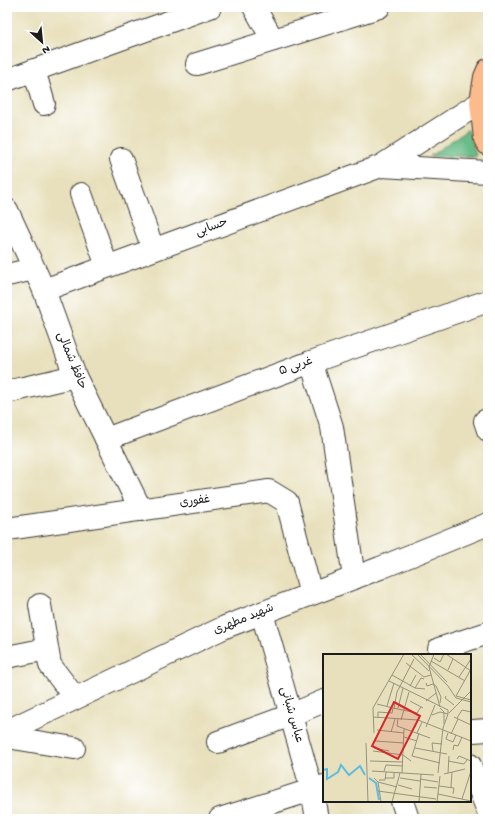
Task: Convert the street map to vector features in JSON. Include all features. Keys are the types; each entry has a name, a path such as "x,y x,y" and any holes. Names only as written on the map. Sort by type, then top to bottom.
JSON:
{"main road":[{"path":"488,70 485,77 481,102 488,144"}],"street":[{"path":"7,80 210,7"},
{"path":"254,7 273,40"},
{"path":"197,64 379,7"},
{"path":"34,70 44,104"},
{"name":"حسابی","path":"44,290 381,166 481,102"},
{"path":"121,159 153,249"},
{"name":"حسابی","path":"381,166 488,172"},
{"path":"81,194 107,266"},
{"name":"حافظ شمالی","path":"7,210 44,290 76,376 140,510"},
{"path":"7,275 34,269"},
{"name":"۵ غربی","path":"106,440 311,362 488,301"},
{"path":"311,362 332,427 354,578"},
{"path":"7,392 76,376"},
{"path":"488,420 485,421 488,430"},
{"name":"غفوری","path":"7,529 270,491 287,502 311,594"},
{"name":"شهید مطهری","path":"7,731 225,627 354,578 488,524"},
{"path":"40,605 50,665 75,698"},
{"name":"عباس شبانی","path":"262,613 291,715 318,788 317,819"},
{"path":"442,654 440,649 488,633"},
{"path":"7,657 47,649"},
{"path":"218,742 323,701"},
{"path":"7,737 74,748"},
{"path":"471,768 488,811"},
{"path":"220,819 318,788"},
{"path":"402,802 408,819"}],"green space":[{"path":"467,130 476,156 430,156"}]}
